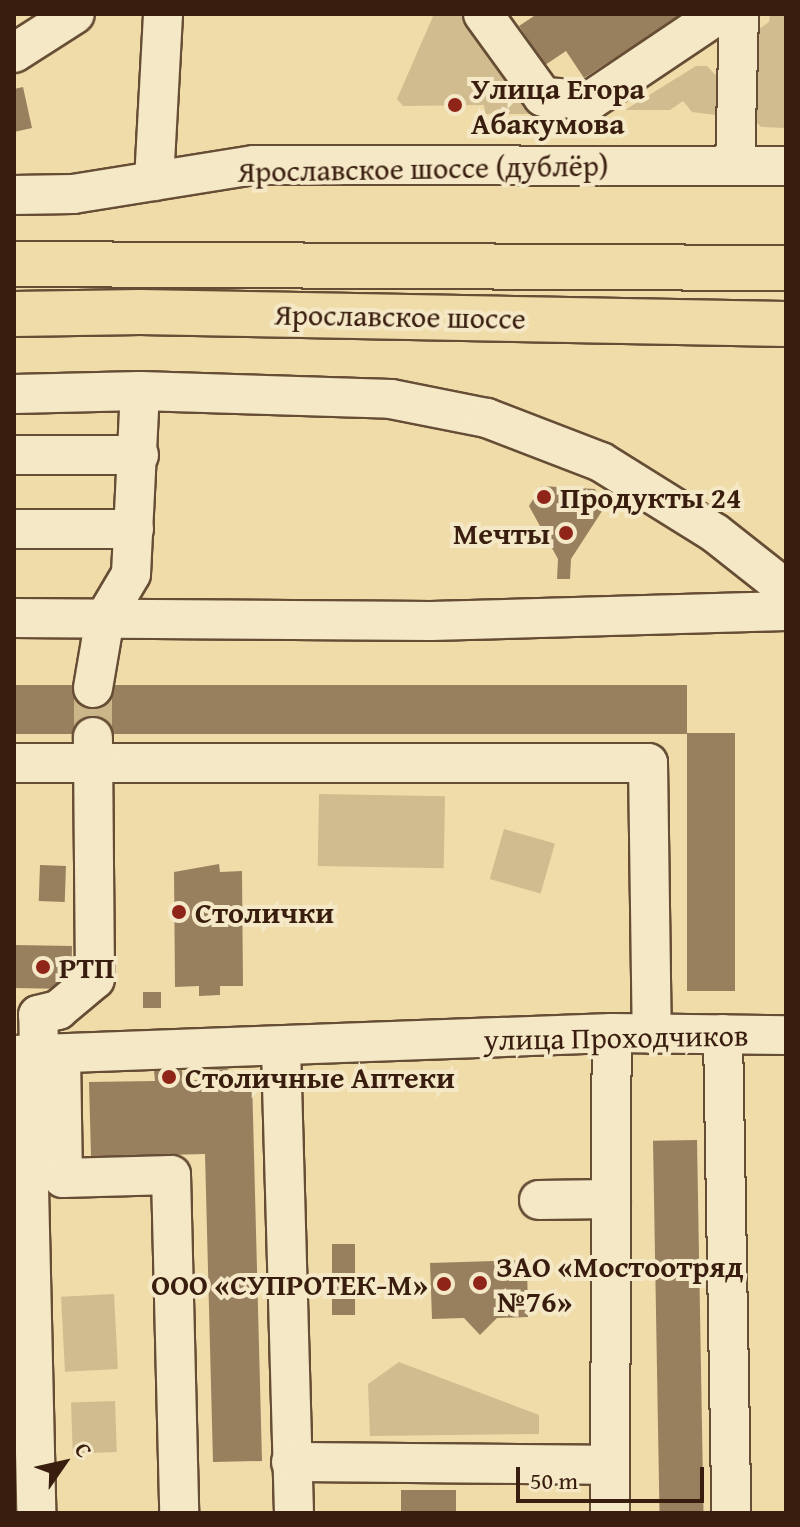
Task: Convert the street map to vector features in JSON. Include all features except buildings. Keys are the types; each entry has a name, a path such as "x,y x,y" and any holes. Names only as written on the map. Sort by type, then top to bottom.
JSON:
{"main road":[{"path":"680,265 786,253"},
{"name":"Ярославское шоссе","path":"14,264 680,265 786,268"},
{"name":"Ярославское шоссе","path":"14,314 140,312 786,324"}],"street":[{"path":"14,53 75,14"},
{"path":"154,181 163,14"},
{"path":"483,14 543,97 591,100 719,14"},
{"path":"735,166 739,14"},
{"name":"Ярославское шоссе (дублёр)","path":"14,195 73,194 254,165 786,166"},
{"path":"14,394 140,391 391,399 487,418 601,462 715,533 786,589"},
{"path":"93,688 105,618 131,574 140,391"},
{"path":"14,455 139,455"},
{"path":"14,529 134,529"},
{"path":"14,618 431,621 786,611"},
{"path":"36,1513 35,1054 38,1015 58,1010 95,979 93,750"},
{"path":"14,763 93,750 648,763 652,1034"},
{"path":"610,1513 612,1033"},
{"name":"улица Проходчиков","path":"35,1054 281,1048 612,1033 786,1035"},
{"path":"723,1034 731,1513"},
{"path":"281,1048 294,1513"},
{"path":"35,1054 63,1178 171,1175 179,1513"},
{"path":"539,1200 611,1199"},
{"path":"291,1462 609,1465"}],"shaded area":[{"path":"434,14 465,14 536,114 485,114 484,105 403,106 397,99"},
{"path":"770,14 784,14 786,23 786,128 761,127 753,119 751,35 769,22"},
{"path":"696,66 707,66 722,82 725,116 692,112 683,101 670,110 625,110"},
{"path":"319,794 445,796 444,868 318,866"},
{"path":"504,829 555,844 541,894 490,879"},
{"path":"114,1294 118,1369 65,1372 61,1297"},
{"path":"399,1362 539,1415 539,1434 370,1436 368,1384"},
{"path":"115,1401 117,1452 73,1454 71,1403"}],"tunnel":[{"path":"93,688 93,737"}],"place":[{"name":"Улица Егора Абакумова","path":"455,105"},
{"name":"Продукты 24","path":"544,497"},
{"name":"Мечты","path":"566,533"},
{"name":"Столички","path":"179,912"},
{"name":"РТП","path":"43,967"},
{"name":"Столичные Аптеки","path":"169,1077"},
{"name":"ЗАО «Мостоотряд №76»","path":"480,1283"},
{"name":"ООО «СУПРОТЕК-М»","path":"444,1284"}]}
